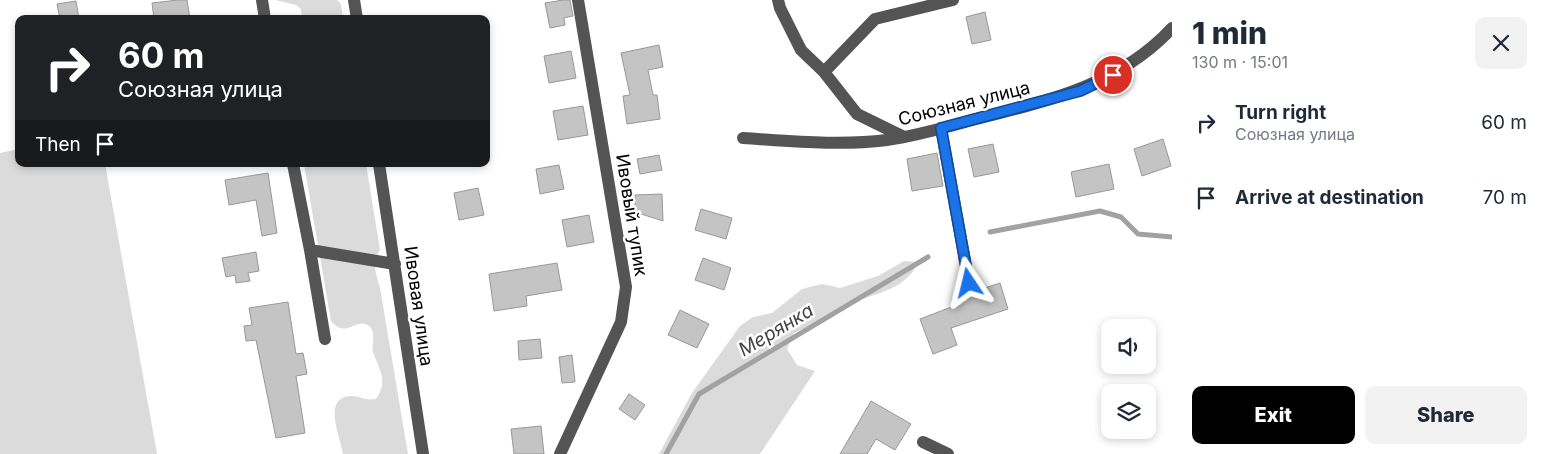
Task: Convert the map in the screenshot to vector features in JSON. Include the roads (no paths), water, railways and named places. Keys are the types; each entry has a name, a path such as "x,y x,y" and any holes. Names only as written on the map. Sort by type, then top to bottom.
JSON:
{"street":[{"path":"262,0 264,15"},
{"path":"354,0 356,15"},
{"name":"Ивовый тупик","path":"560,454 621,322 626,287 578,0"},
{"path":"778,0 780,8 801,50 824,72 857,114 904,136"},
{"path":"824,72 875,19 954,0"},
{"name":"Союзная улица","path":"743,138 825,143 888,140 941,128 1080,91 1113,75 1162,39 1172,28"},
{"path":"941,128 969,283"},
{"path":"294,167 325,340"},
{"name":"Ивовая улица","path":"379,167 423,454"},
{"path":"310,250 395,264"},
{"path":"923,442 948,454"}],"waterway":[{"name":"Мерянка","path":"990,232 1100,211 1121,217 1138,234 1172,237"},
{"name":"Мерянка","path":"666,454 699,394 928,257"}]}
